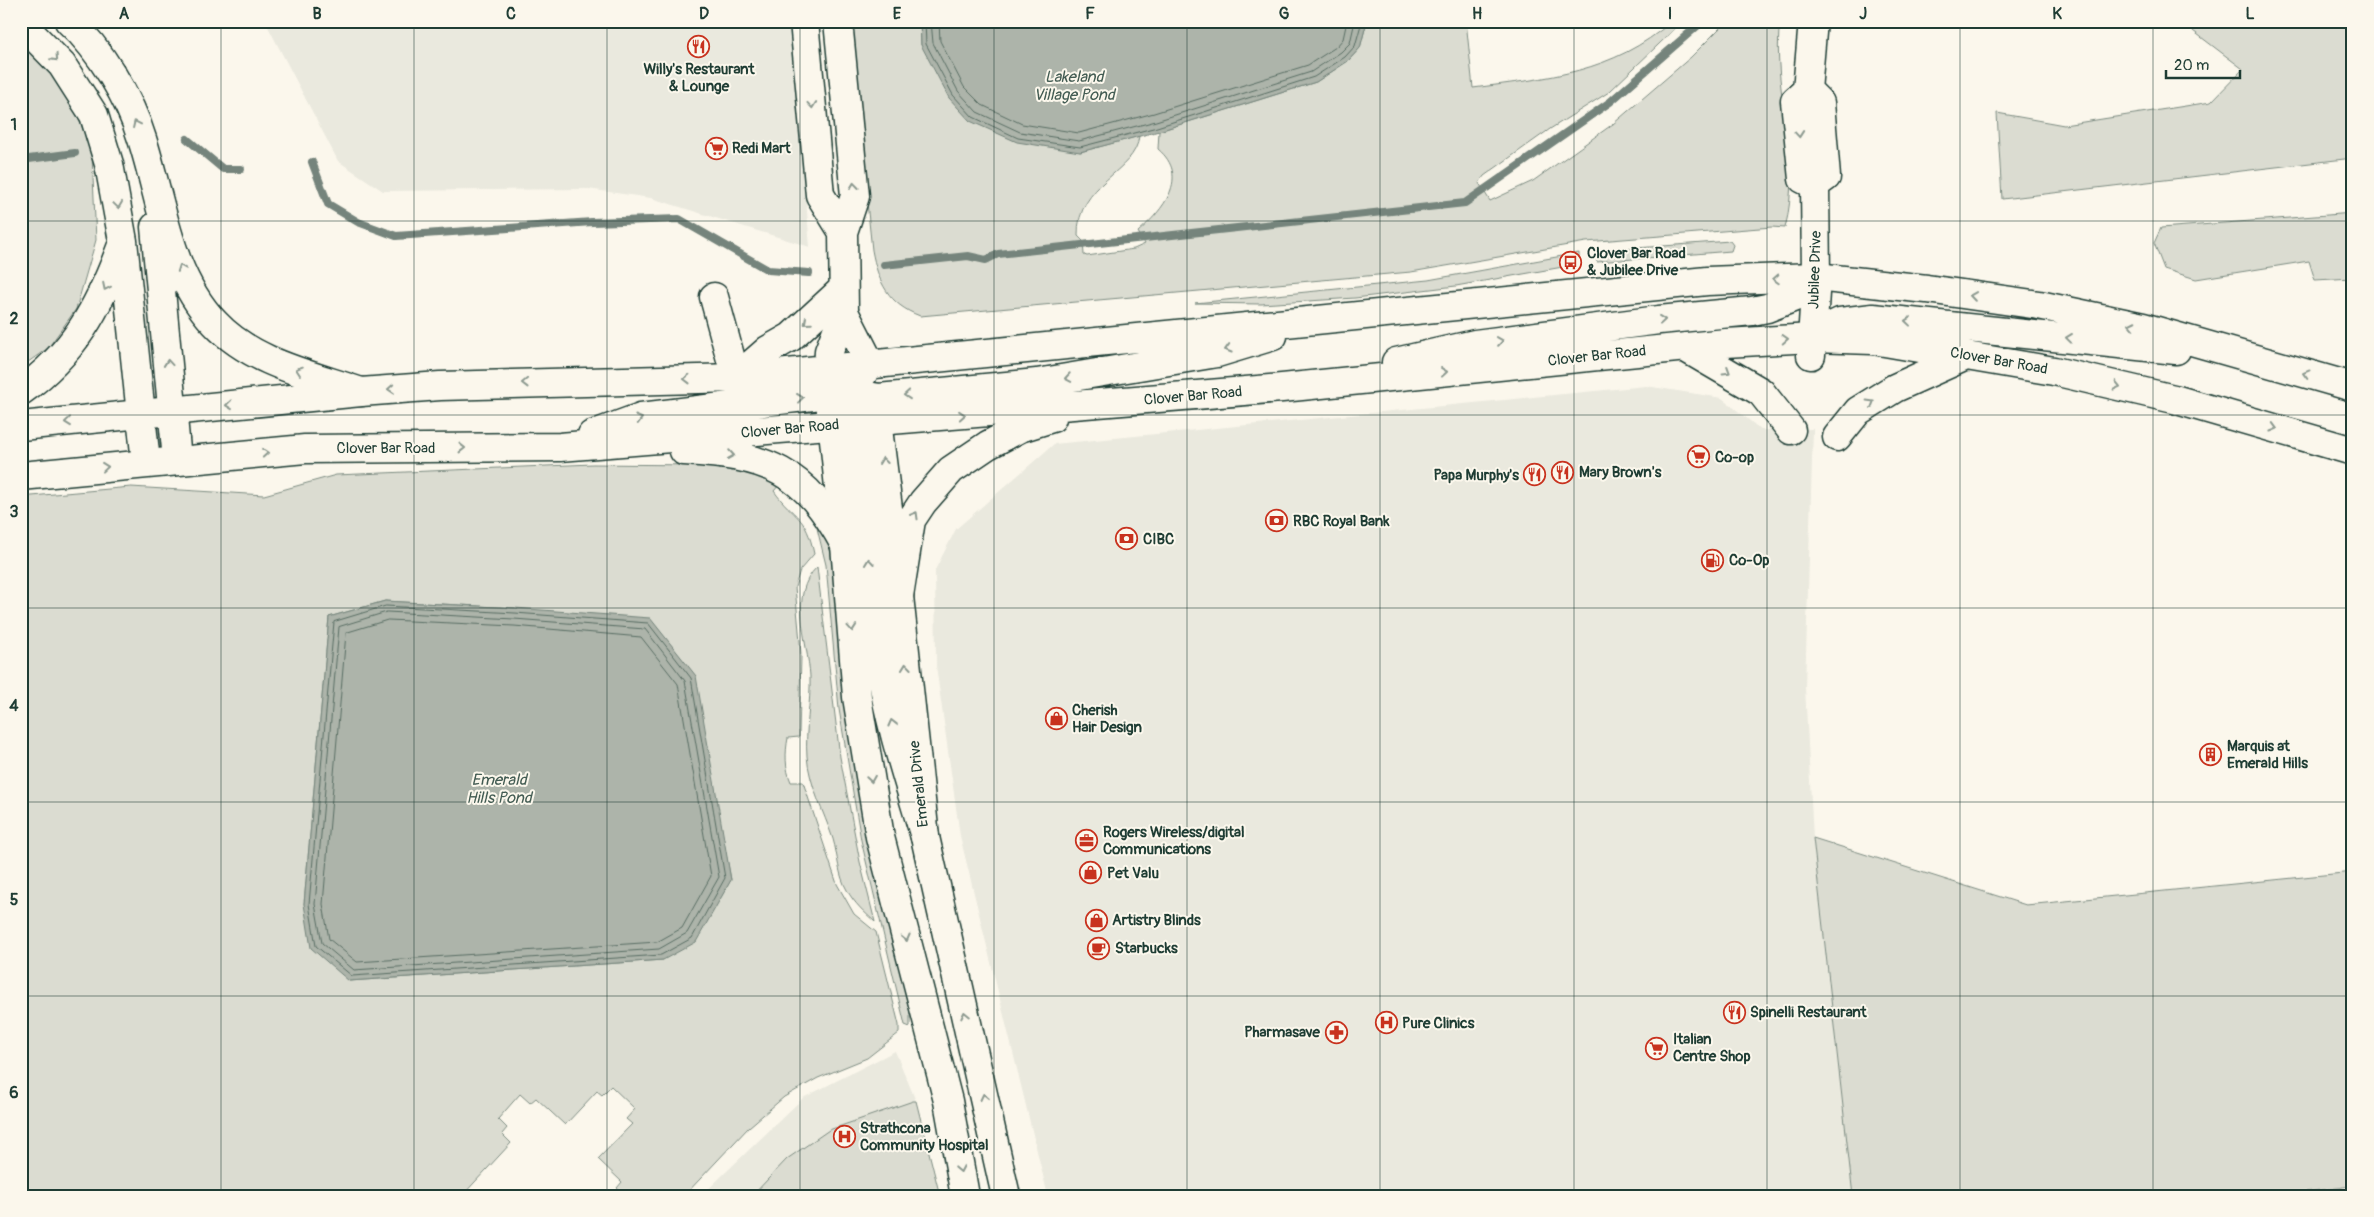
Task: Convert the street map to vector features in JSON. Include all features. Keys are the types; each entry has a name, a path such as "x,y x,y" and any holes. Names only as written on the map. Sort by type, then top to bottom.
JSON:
{"main road":[{"path":"69,21 78,29 113,74 142,138 168,234 186,281 216,324 260,355 362,392"},
{"path":"804,21 820,195 843,232"},
{"path":"838,21 855,196 843,232 843,301 830,352 849,403 880,664 892,724 925,837"},
{"name":"Jubilee Drive","path":"1811,346 1816,277 1815,185 1803,179 1796,101 1807,90 1813,21"},
{"path":"21,23 62,65 94,115 116,192 146,463"},
{"path":"809,65 841,59"},
{"path":"150,170 177,460"},
{"path":"21,391 53,366 74,343 107,284 123,242"},
{"path":"1282,388 1475,344 1767,308 1800,296 1816,277"},
{"name":"Clover Bar Road","path":"849,403 870,365 1342,316 1707,281 1816,277 2039,305 2143,328 2353,387"},
{"path":"714,297 736,378 768,350 843,301"},
{"name":"Emerald Drive","path":"843,301 870,365 849,403 845,545 858,696 880,837 948,1102 966,1196"},
{"path":"849,403 1037,383 1217,353 1342,316"},
{"path":"1811,346 1840,322 1873,318 2240,356"},
{"name":"Clover Bar Road","path":"21,476 305,449 560,447 849,403 1099,404 1282,388 1684,347 1811,346 1873,340 2054,371 2174,399 2353,451"},
{"path":"1684,347 1761,392 1791,430"},
{"path":"1837,437 1858,411 1896,388 1966,356"},
{"name":"Clover Bar Road","path":"21,426 362,392 487,384 736,378 849,403"},
{"name":"Emerald Drive","path":"849,403 899,596 925,837 1006,1196"},
{"path":"899,596 911,520 923,502 951,470 988,445 1020,428 1099,404"},
{"path":"560,447 718,453 756,460 791,476 808,490 823,508 845,545"}],"shaded area":[{"path":"265,21 791,21 810,247 651,198 588,189 383,191 338,161"},
{"path":"848,21 920,21 921,45 1080,152 1139,136 1135,149 1128,160 1096,190 1086,203 1080,218 1078,236 1083,241 1084,255 1087,256 1134,249 1145,244 1138,232 1164,203 1170,193 1173,182 1168,160 1158,149 1159,131 1316,82 1348,61 1360,48 1367,21 1466,21 1473,88 1527,81 1579,70 1627,52 1650,38 1672,21 1683,21 1609,92 1550,129 1484,176 1479,183 1490,201 1533,181 1613,124 1691,57 1727,21 1780,21 1778,47 1791,177 1790,203 1785,228 1772,227 1586,242 1411,272 920,316 909,311 892,298 881,282 874,262"},
{"path":"2191,21 2353,21 2353,158 2002,199 1997,113 2064,125 2211,102 2243,69 2193,31"},
{"path":"21,38 49,68 72,100 86,137 92,156 96,240 76,309 48,348 21,367"},
{"path":"2353,213 2353,278 2315,280 2309,261 2196,279 2164,269 2154,243 2161,228"},
{"path":"1730,241 1733,245 1731,251 1597,262 1596,251"},
{"path":"1579,253 1579,257 1574,258 1574,265 1456,286 1355,298 1261,304 1195,303 1428,280"},
{"path":"1646,386 1722,398 1761,430 1813,429 1805,687 1813,838 1853,1196 1048,1196 960,836 936,666 935,570 956,529 1054,444"},
{"path":"593,464 735,464 779,485 774,491 807,531 814,554 800,570 795,587 801,653 799,737 788,738 787,766 791,782 803,782 837,884 854,914 876,932 899,1025 899,1033 867,1058 818,1078 784,1097 749,1127 684,1196 625,1196 617,1188 622,1182 598,1159 632,1124 626,1119 635,1109 611,1086 602,1095 597,1091 565,1125 536,1098 530,1103 520,1094 498,1119 507,1128 502,1134 511,1143 462,1196 21,1196 21,497 131,487 264,495 336,475","holes":["385,601 515,608 724,843 731,880 714,908 663,960 349,981 304,904 329,617"]},
{"path":"807,510 827,537 831,554 867,833 910,1012 910,1027 905,1025 861,840 839,709 826,565 816,524"},
{"path":"817,567 840,757 860,862 875,922 856,903 844,884 833,839 808,767 807,736 810,676 802,619 802,605 803,591 808,578"},
{"path":"1813,838 2026,905 2353,872 2353,1186 2271,1196 1853,1196"},
{"name":"Strathcona Community Hospital","path":"895,1051 916,1101 940,1196 701,1196 803,1098"},
{"path":"916,1101 940,1196 752,1196 787,1159 829,1130"}],"water":[{"name":"Lakeland Village Pond","path":"920,21 1367,21 1360,48 1348,61 1316,82 1159,131 1080,152 1017,142 970,121 949,98 921,45"},
{"name":"Emerald Hills Pond","path":"385,601 650,618 696,676 731,880 696,942 663,960 349,981 311,948 304,904 329,617"}],"waterway":[{"path":"884,265 968,256 986,260 998,254 1465,203 1610,102 1703,21"},
{"path":"187,139 223,169 241,169"},
{"path":"21,160 75,153"},
{"path":"312,162 328,204 358,222 396,236 592,222 679,219 768,270 809,273"}],"place":[{"name":"Willy's Restaurant & Lounge","path":"699,46"},
{"name":"Redi Mart","path":"716,148"},
{"name":"Clover Bar Road & Jubilee Drive","path":"1571,262"},
{"name":"Co-op","path":"1699,457"},
{"name":"Mary Brown's","path":"1563,472"},
{"name":"Papa Murphy's","path":"1535,475"},
{"name":"RBC Royal Bank","path":"1277,521"},
{"name":"CIBC","path":"1127,539"},
{"name":"Co-Op","path":"1713,560"},
{"name":"Cherish Hair Design","path":"1056,719"},
{"name":"Marquis at Emerald Hills","path":"2211,755"},
{"name":"Rogers Wireless/digital Communications","path":"1087,841"},
{"name":"Pet Valu","path":"1091,873"},
{"name":"Artistry Blinds","path":"1096,920"},
{"name":"Starbucks","path":"1099,948"},
{"name":"Spinelli Restaurant","path":"1734,1012"},
{"name":"Pure Clinics","path":"1386,1023"},
{"name":"Pharmasave","path":"1336,1032"},
{"name":"Italian Centre Shop","path":"1657,1048"},
{"name":"Strathcona Community Hospital","path":"844,1137"}]}
